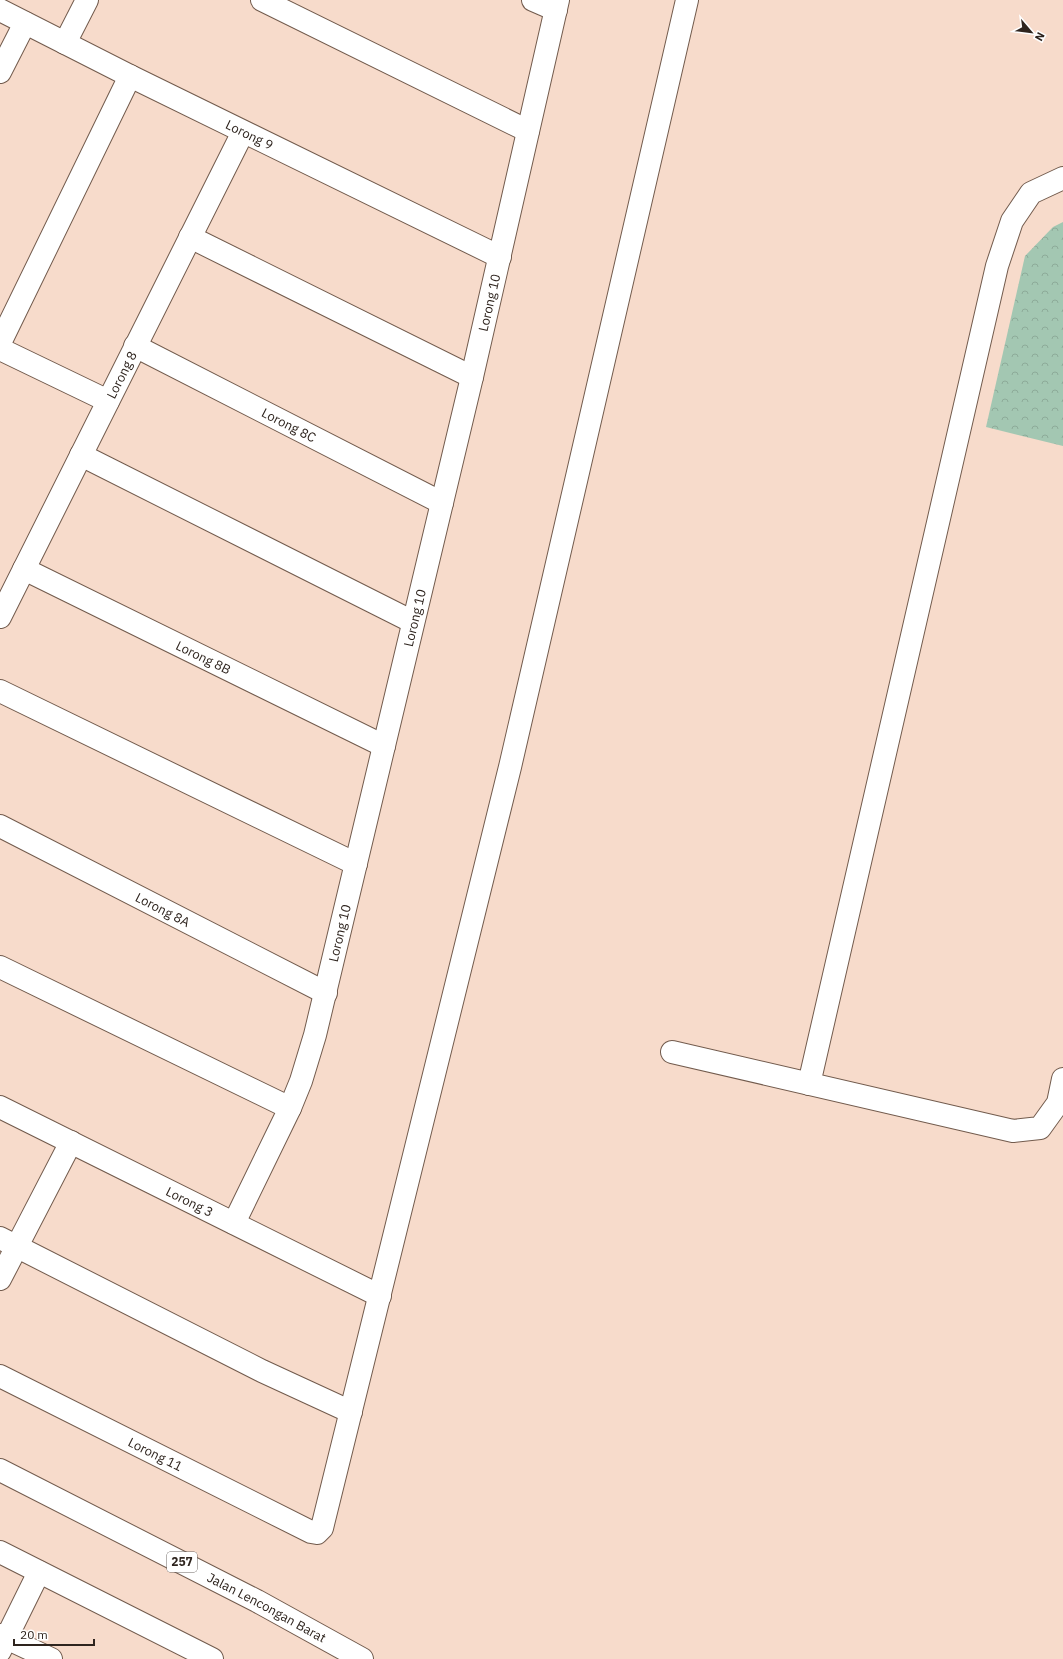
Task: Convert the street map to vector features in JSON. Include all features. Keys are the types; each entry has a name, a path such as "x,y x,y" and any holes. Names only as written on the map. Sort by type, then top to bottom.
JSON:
{"main road":[{"path":"65,43 87,0"},
{"path":"262,0 528,131"},
{"path":"533,0 557,5"},
{"path":"8,1242 262,1371 352,1412 510,767 687,0"},
{"name":"Lorong 10","path":"234,1223 290,1108 301,1081 313,1043 472,377 557,5"},
{"name":"Lorong 9","path":"0,10 243,132 500,257"},
{"path":"0,72 25,23"},
{"path":"0,343 130,76"},
{"name":"Lorong 8","path":"0,617 243,132"},
{"path":"809,1084 997,266 1012,220 1031,193 1063,178"},
{"path":"190,237 472,377"},
{"name":"Lorong 8C","path":"135,346 442,504"},
{"path":"0,349 108,401"},
{"path":"81,455 413,622"},
{"name":"Lorong 8B","path":"24,569 384,746"},
{"path":"0,691 356,864"},
{"name":"Lorong 8A","path":"0,826 326,993"},
{"path":"0,967 290,1108"},
{"path":"672,1052 1013,1131 1040,1128 1058,1103 1063,1079"},
{"name":"Lorong 3","path":"0,1107 380,1296"},
{"path":"0,1279 8,1242 71,1142"},
{"name":"Lorong 11","path":"0,1376 311,1532 317,1533 322,1528 352,1412"},
{"name":"Jalan Lencongan Barat","path":"0,1470 257,1601 362,1659"},
{"path":"0,1552 212,1659"},
{"path":"39,1572 2,1641 51,1659"}],"green space":[{"path":"1063,222 1063,446 986,427 1025,256 1053,227"}]}
